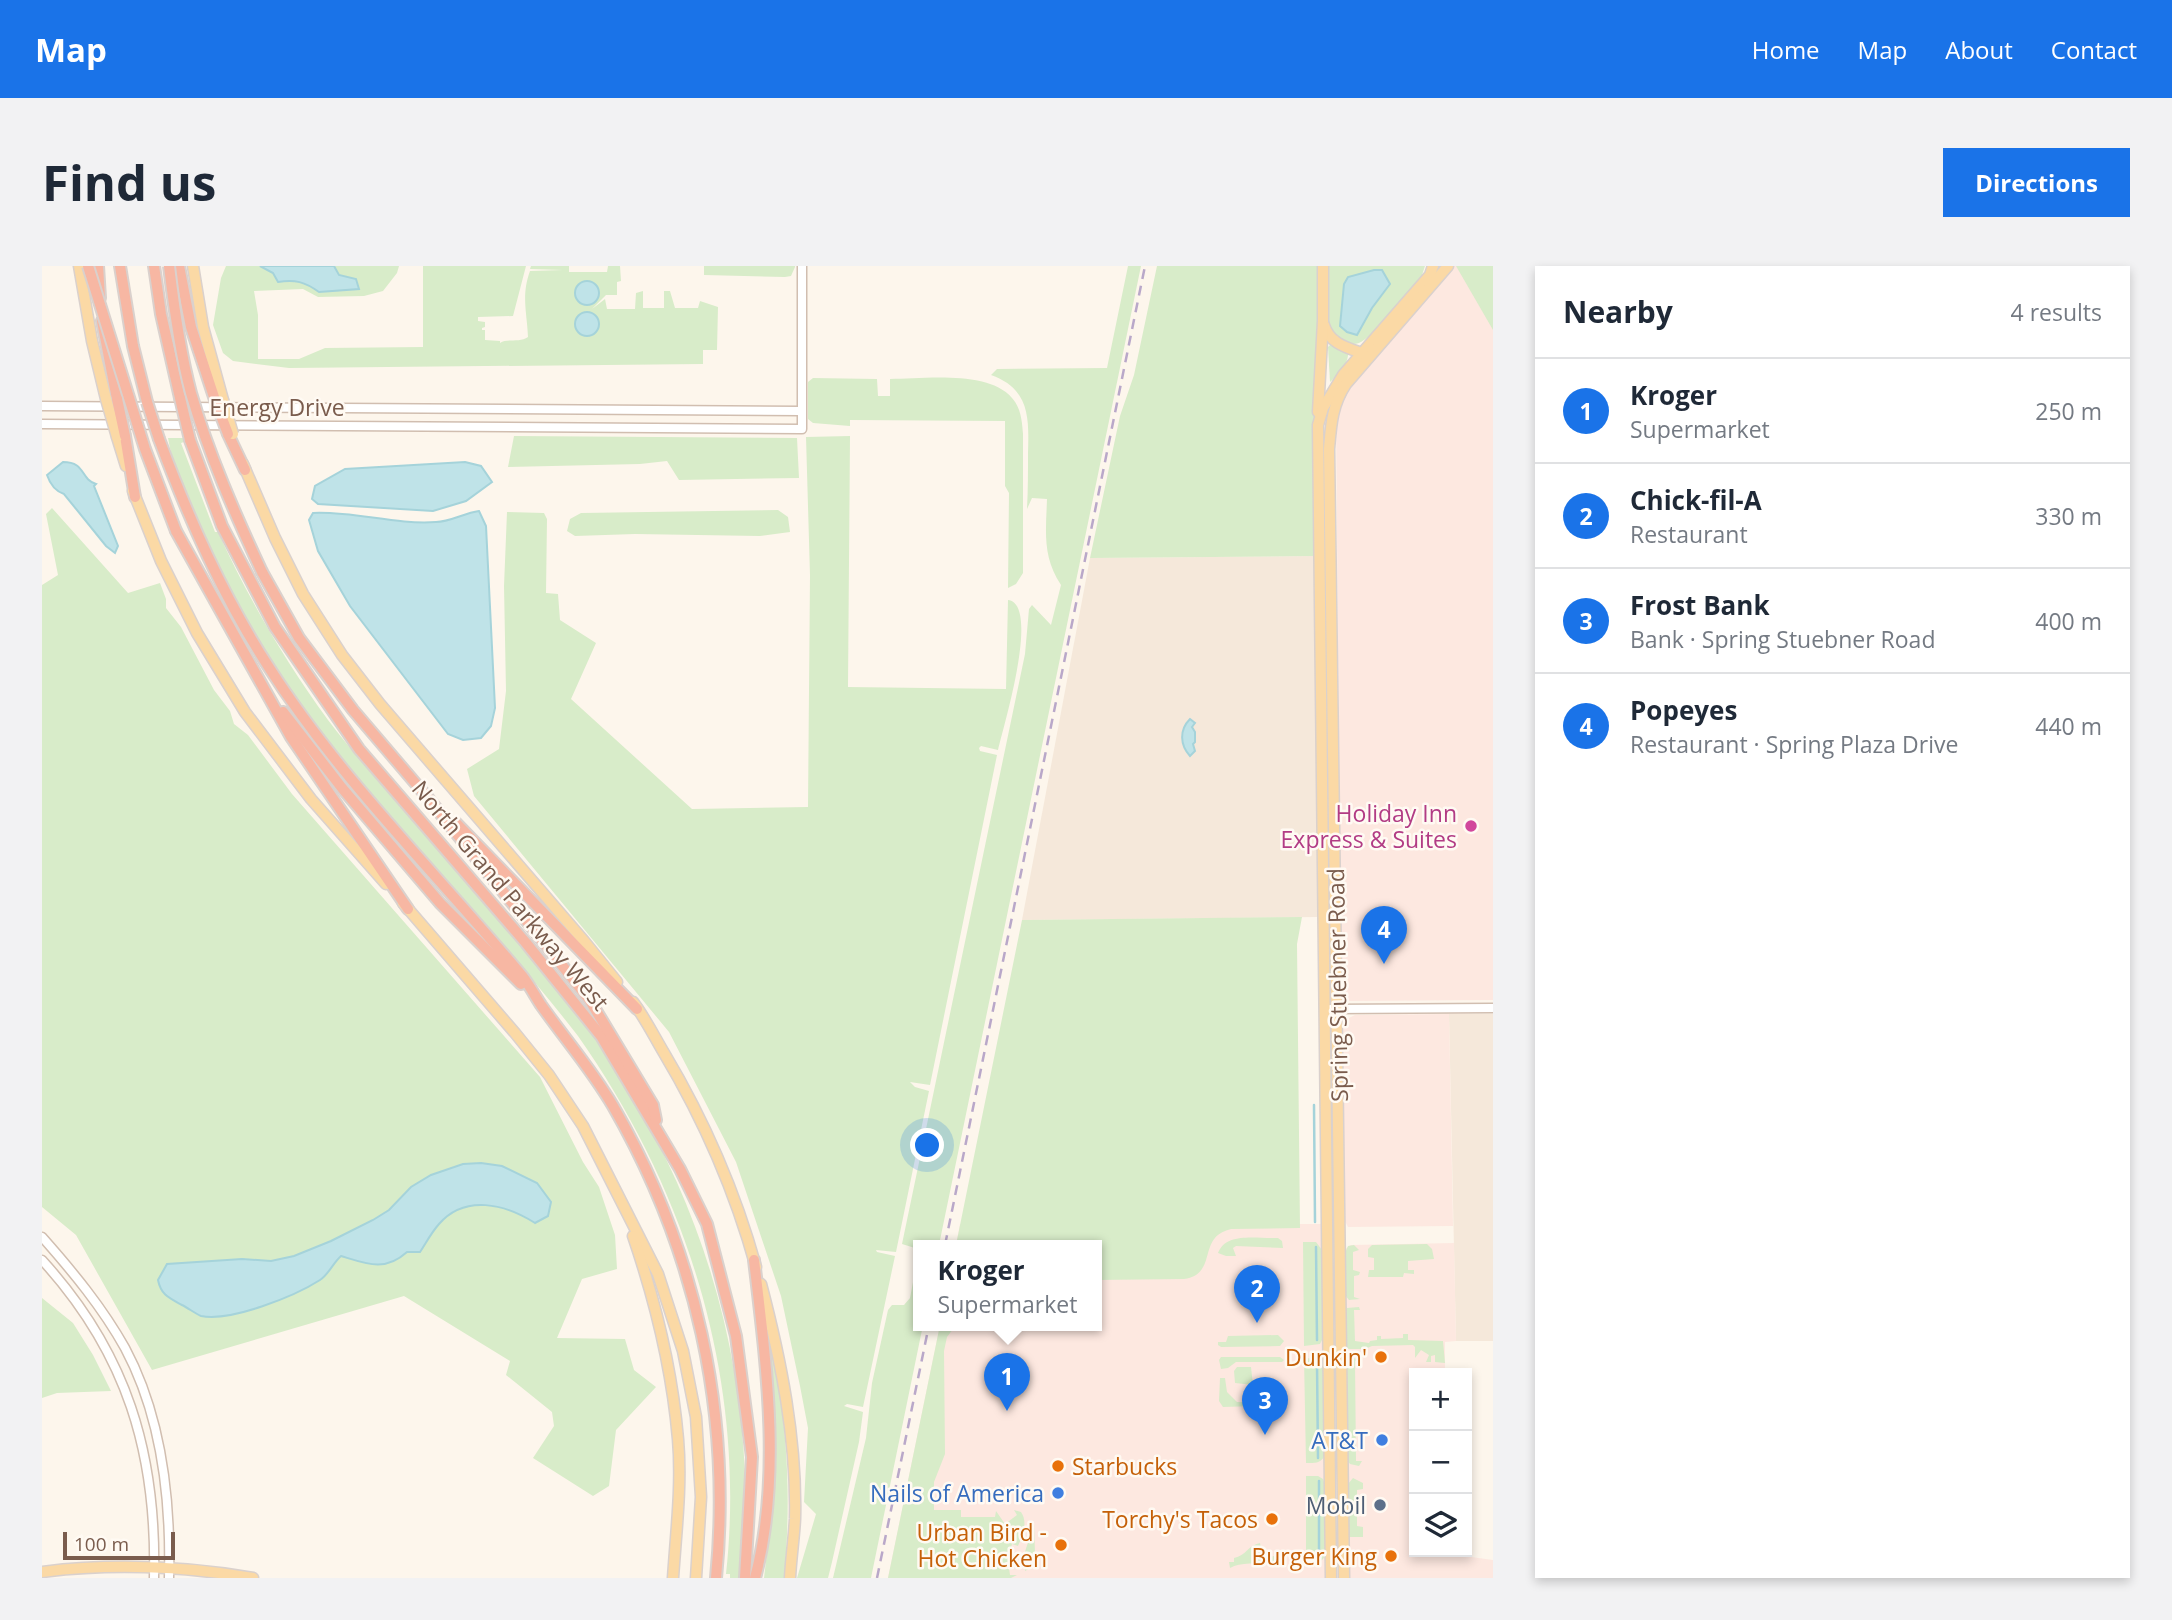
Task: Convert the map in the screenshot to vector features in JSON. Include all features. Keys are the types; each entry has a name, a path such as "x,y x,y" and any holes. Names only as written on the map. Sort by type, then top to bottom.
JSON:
{"highway":[{"path":"88,266 145,449 176,531 291,737 408,909"},
{"path":"98,266 111,399 135,497"},
{"name":"North Grand Parkway West","path":"120,266 134,346 159,439 182,503 239,617 270,669 328,749 527,981 612,1104 649,1176 684,1264 705,1343 719,1437 720,1491 716,1578"},
{"name":"North Grand Parkway West","path":"154,266 160,314 190,440 222,526 275,627 359,749 526,943 601,1036 657,1126 707,1224 736,1336 752,1457 745,1578"},
{"path":"169,266 180,344 195,405 233,510 262,572 307,648 353,709 589,999 653,1105 657,1126"},
{"path":"179,266 191,327 244,470"},
{"path":"257,680 342,788 440,903 541,1004"},
{"path":"428,798 454,821 638,1009"},
{"path":"754,1260 768,1405 768,1494 755,1578"}],"main road":[{"path":"79,266 92,341 111,399"},
{"path":"193,266 219,400"},
{"path":"1318,425 1323,321 1322,266"},
{"name":"Spring Stuebner Road","path":"1344,1578 1330,438 1332,415 1338,395 1366,354 1430,275 1433,266"},
{"name":"Spring Stuebner Road","path":"1331,1578 1318,425 1333,390 1448,266"},
{"path":"1323,321 1330,338 1339,345 1366,354"},
{"name":"North Grand Parkway West","path":"244,470 303,594 342,654 380,705 584,941 638,1009 682,1083 720,1161 744,1223 774,1334 791,1439 795,1518 790,1578"},
{"path":"135,497 161,561 197,633 245,712 311,799 516,1033 549,1075 583,1126 621,1199 658,1274 683,1351 696,1417 701,1497 696,1578"},
{"path":"1323,862 1335,864"},
{"path":"621,1199 652,1292 671,1378 678,1442 673,1578"},
{"path":"1327,1233 1340,1238"},
{"path":"42,1572 113,1565 154,1566 169,1572 253,1578"}],"street":[{"path":"802,266 802,411"},
{"name":"Energy Drive","path":"42,406 802,411 802,429 42,424"},
{"path":"512,427 513,408"},
{"path":"1324,1009 1493,1008"},
{"path":"42,1237 76,1275 101,1309 126,1350 142,1387 164,1474 169,1524 169,1572"},
{"path":"42,1261 88,1317 117,1368 136,1420 148,1471 154,1532 154,1578"}],"shaded area":[{"path":"1454,266 1493,266 1493,1000 1350,1001 1341,991 1336,419 1346,391"},
{"path":"1315,556 1318,917 1022,920 1090,558"},
{"path":"1449,1014 1493,1014 1493,1341 1456,1341"},
{"path":"1449,1014 1453,1226 1348,1227 1344,1219 1343,1021 1355,1015"},
{"path":"960,1224 1322,1224 1326,1578 888,1578 939,1331 1102,1331 1102,1240 957,1240"},
{"path":"1454,1243 1456,1341 1445,1342 1445,1368 1409,1368 1409,1557 1471,1557 1493,1560 1493,1578 1348,1578 1345,1249 1351,1245"}],"green space":[{"path":"226,266 399,266 383,291 364,296 318,297 303,289 254,291 258,315 258,359 299,359 325,348 423,347 423,266 526,266 513,316 478,317 478,321 485,322 482,330 485,330 485,340 500,343 528,337 525,296 530,271 563,270 530,269 531,266 569,266 569,272 607,272 608,266 620,266 621,281 617,282 617,295 606,295 592,309 605,299 607,309 635,309 636,293 643,291 643,308 664,308 664,291 670,291 675,308 698,308 700,301 718,307 717,350 703,350 703,364 289,368 233,361 223,353 213,325 221,278"},
{"path":"704,266 795,267 791,276 785,277 704,275"},
{"path":"1128,266 1141,266 940,1240 913,1240 913,1247 902,1244 1025,654 1029,609 1032,605 1051,625 1061,585 1048,553 1047,499 1032,498 1027,509 1028,428 1024,406 1013,388 991,375 997,369 1107,368"},
{"path":"1157,266 1318,266 1319,345 1314,436 1315,556 1090,558 1120,416 1134,375"},
{"path":"1327,266 1425,266 1422,275 1382,323 1366,339 1350,344 1334,334 1327,321"},
{"path":"1456,266 1493,266 1493,330"},
{"path":"1332,343 1348,353 1348,357 1345,365 1330,382 1328,347"},
{"path":"813,378 877,379 878,396 890,396 890,379 955,378 988,383 1012,398 1019,410 1023,434 1023,573 1016,584 1008,588 1009,493 1005,486 1005,421 850,420 850,426 813,423 808,419 808,382"},
{"path":"514,436 797,438 799,478 679,480 667,461 508,467"},
{"path":"850,436 848,687 1006,689 1008,600 1017,607 1021,622 1021,643 998,750 981,746 979,748 980,751 997,755 930,1085 910,1082 915,1087 929,1091 896,1252 876,1250 895,1256 863,1407 847,1404 844,1406 863,1412 859,1442 832,1562 828,1578 797,1578 816,1514 804,1502 808,1428 781,1296 736,1162 669,1032 474,796 467,769 499,749 506,691 504,586 507,512 544,513 547,519 546,593 558,594 560,620 596,643 571,699 692,809 808,807 810,575 806,437"},
{"path":"168,438 183,438 184,442 181,443 215,532 218,532 268,629 312,698 353,752 550,978 597,1039 656,1140 697,1231 725,1327 735,1375 745,1475 741,1578 730,1578 730,1574 726,1574 730,1502 727,1431 717,1361 701,1292 679,1224 650,1159 617,1096 578,1036 516,960 355,775 278,672 251,627 193,513 181,484"},
{"path":"52,508 128,593 160,583 166,599 166,608 181,627 214,690 230,711 234,724 248,735 292,794 540,1077 583,1162 599,1187 615,1235 617,1269 582,1279 557,1338 625,1339 634,1370 656,1387 616,1430 609,1486 593,1496 533,1458 554,1426 552,1412 506,1375 510,1361 404,1296 152,1370 76,1235 42,1207 42,585 58,575 46,514"},
{"path":"778,510 788,517 790,532 760,536 575,536 567,531 570,519 581,513"},
{"path":"1302,917 1297,944 1300,1228 1231,1229 1220,1233 1214,1239 1201,1270 1195,1276 1184,1279 1102,1280 1102,1240 957,1240 1022,920"},
{"path":"1278,1238 1282,1241 1283,1248 1236,1246 1233,1248 1236,1256 1218,1253 1222,1246 1235,1239"},
{"path":"1303,1242 1316,1242 1322,1250 1323,1338 1320,1344 1304,1346"},
{"path":"1427,1244 1432,1249 1434,1259 1408,1261 1408,1270 1414,1270 1414,1274 1404,1273 1403,1277 1368,1277 1369,1270 1374,1270 1374,1258 1368,1257 1368,1249 1372,1245"},
{"path":"1354,1245 1359,1250 1353,1252 1353,1270 1360,1272 1354,1276 1354,1297 1360,1299 1349,1300 1345,1295 1344,1255 1348,1246"},
{"path":"913,1282 913,1331 922,1331 871,1578 833,1578 866,1438 872,1383 888,1310 892,1305 904,1305 910,1298"},
{"path":"42,1298 73,1323 111,1391 57,1393 42,1398"},
{"path":"1359,1307 1360,1310 1354,1310 1355,1341 1369,1343 1377,1340 1377,1336 1381,1336 1381,1339 1403,1338 1403,1334 1408,1334 1408,1340 1443,1341 1445,1363 1435,1362 1435,1355 1431,1356 1431,1362 1426,1362 1429,1355 1421,1350 1415,1358 1413,1345 1348,1349 1345,1343 1345,1311 1347,1308"},
{"path":"939,1331 952,1331 947,1337 944,1351 945,1454 934,1482 934,1510 961,1510 961,1517 995,1517 996,1511 1005,1524 1017,1515 1014,1510 1021,1512 1024,1520 1023,1533 1018,1546 1012,1544 1008,1561 1010,1575 1017,1575 1011,1578 888,1578"},
{"path":"1278,1335 1284,1341 1280,1346 1218,1345 1218,1342 1226,1342 1228,1336"},
{"path":"771,1353 779,1389 787,1460 788,1507 784,1578 764,1578 773,1501"},
{"path":"1221,1357 1280,1357 1284,1360 1236,1362 1221,1369"},
{"path":"1304,1358 1318,1359 1324,1367 1325,1455 1314,1463 1306,1463"},
{"path":"1349,1358 1361,1359 1355,1361 1356,1461 1362,1461 1359,1466 1350,1464 1346,1458 1345,1363"},
{"path":"1237,1367 1251,1367 1253,1385 1235,1383 1234,1371"},
{"path":"1220,1378 1225,1378 1227,1392 1237,1402 1270,1403 1280,1398 1285,1405 1223,1407 1219,1401"},
{"path":"1306,1476 1318,1476 1323,1479 1325,1485 1326,1553 1321,1561 1316,1562 1306,1562"},
{"path":"1353,1478 1363,1483 1363,1489 1357,1490 1357,1526 1363,1527 1363,1537 1347,1537 1348,1484"},
{"path":"1034,1523 1038,1564 1025,1571 1024,1555"},
{"path":"1260,1543 1263,1558 1285,1554 1286,1561 1242,1564 1230,1568 1229,1562 1234,1562 1234,1558"}],"water":[{"path":"260,266 334,266 339,275 356,279 359,289 319,292 300,282 278,282 273,273"},
{"path":"1382,270 1390,284 1357,335 1347,332 1340,326 1344,284 1348,277"},
{"path":"587,281 596,284 599,293 596,302 587,305 578,302 575,293 578,284"},
{"path":"587,312 596,315 599,324 596,333 587,336 578,333 575,324 578,315"},
{"path":"63,462 76,465 96,484 94,486 118,546 115,553 50,481 47,475"},
{"path":"465,462 481,466 492,482 466,501 433,511 318,504 312,499 315,486 345,469"},
{"path":"479,511 486,526 495,708 491,726 481,738 463,740 448,734 350,606 318,551 309,520 313,513 328,513 405,522 436,522"},
{"path":"1190,719 1195,723 1192,727 1195,732 1195,751 1190,756 1182,738 1186,723"},
{"path":"463,1164 502,1166 537,1183 551,1202 548,1216 535,1223 498,1207 473,1205 449,1215 431,1234 420,1252 407,1252 383,1264 368,1264 341,1256 323,1278 309,1286 279,1300 229,1315 201,1316 169,1298 159,1285 158,1280 167,1264 242,1259 271,1261 294,1256 373,1220 389,1210 411,1187 431,1175"}],"waterway":[{"path":"1314,1105 1315,1222"},
{"path":"1316,1247 1317,1340"},
{"path":"1317,1364 1318,1458"},
{"path":"1319,1481 1319,1557"}],"railway":[{"path":"946,1240 1145,266"},
{"path":"877,1578 928,1331"}],"place":[{"name":"Holiday Inn Express & Suites","path":"1471,826"},
{"name":"Popeyes","path":"1384,964"},
{"name":"Chick-fil-A","path":"1257,1323"},
{"name":"Dunkin'","path":"1381,1357"},
{"name":"Kroger","path":"1007,1411"},
{"name":"Frost Bank","path":"1265,1435"},
{"name":"AT&T","path":"1382,1440"},
{"name":"Starbucks","path":"1058,1466"},
{"name":"Nails of America","path":"1058,1493"},
{"name":"Mobil","path":"1380,1505"},
{"name":"Torchy's Tacos","path":"1272,1519"},
{"name":"Urban Bird - Hot Chicken","path":"1061,1545"},
{"name":"Burger King","path":"1391,1556"}]}
